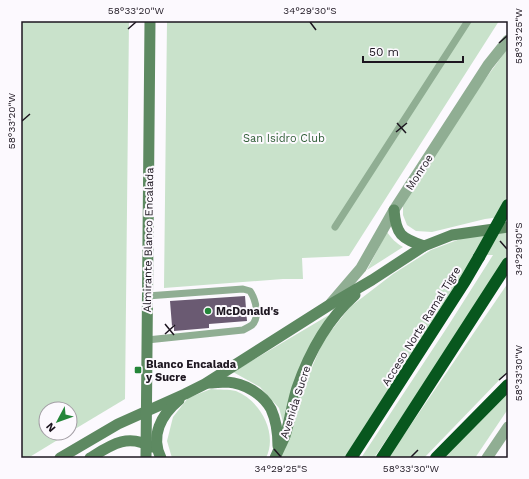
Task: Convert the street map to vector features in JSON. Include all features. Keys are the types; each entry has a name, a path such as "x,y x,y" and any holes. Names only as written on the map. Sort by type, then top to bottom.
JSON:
{"highway":[{"name":"Acceso Norte Ramal Tigre","path":"351,458 458,292 508,205"},
{"path":"382,458 508,263"},
{"path":"436,458 508,385"}],"main road":[{"name":"Almirante Blanco Encalada","path":"146,458 153,451 146,412 150,21"},
{"path":"394,210 395,225 401,234 410,241 424,246"},
{"name":"Avenida Sucre","path":"146,412 205,384 424,246 452,235 508,227"},
{"name":"Avenida Sucre","path":"276,454 284,436 297,388 313,350 330,321 344,305 372,280"},
{"path":"205,384 227,382 249,389 260,396 270,409 278,436 276,454"},
{"path":"90,458 119,442 137,441 153,451 156,435 161,421 185,394"},
{"path":"60,458 118,424 146,412"}],"street":[{"name":"Monroe","path":"331,304 360,268 394,210 488,66 508,40"},
{"path":"487,458 508,427"}],"lane":[{"path":"335,227 468,21"},
{"path":"147,296 243,289 250,291 255,298 256,317 251,326 243,330 147,340"}],"green space":[{"path":"21,21 129,21 125,399 78,427 78,401 38,401 38,441 56,441 28,458 21,458"},
{"name":"San Isidro Club","path":"167,21 499,21 349,256 302,258 303,279 283,279 164,288"},
{"path":"508,48 508,195 506,200 508,216 485,219 432,232 416,231 407,225 403,215 403,204 454,122"},
{"path":"508,230 508,256 374,458 361,458 493,255 476,255 344,458 280,458 302,391 323,341 350,307 393,274 431,250 468,236"},
{"path":"387,232 394,241 403,247 367,270"},
{"path":"508,283 508,371 424,458 388,458"},
{"path":"329,315 291,392 283,422 279,408 260,387 233,372"},
{"path":"211,389 236,391 253,402 260,410 265,419 270,439 266,458 172,458 167,441 173,417 188,398"},
{"path":"508,391 508,409 475,458 441,458"}],"building":[{"name":"McDonald's","path":"245,296 247,321 209,324 209,328 174,331 174,325 172,326 170,301"}],"place":[{"name":"McDonald's","path":"208,311"},
{"name":"Blanco Encalada y Sucre","path":"138,370"}]}
